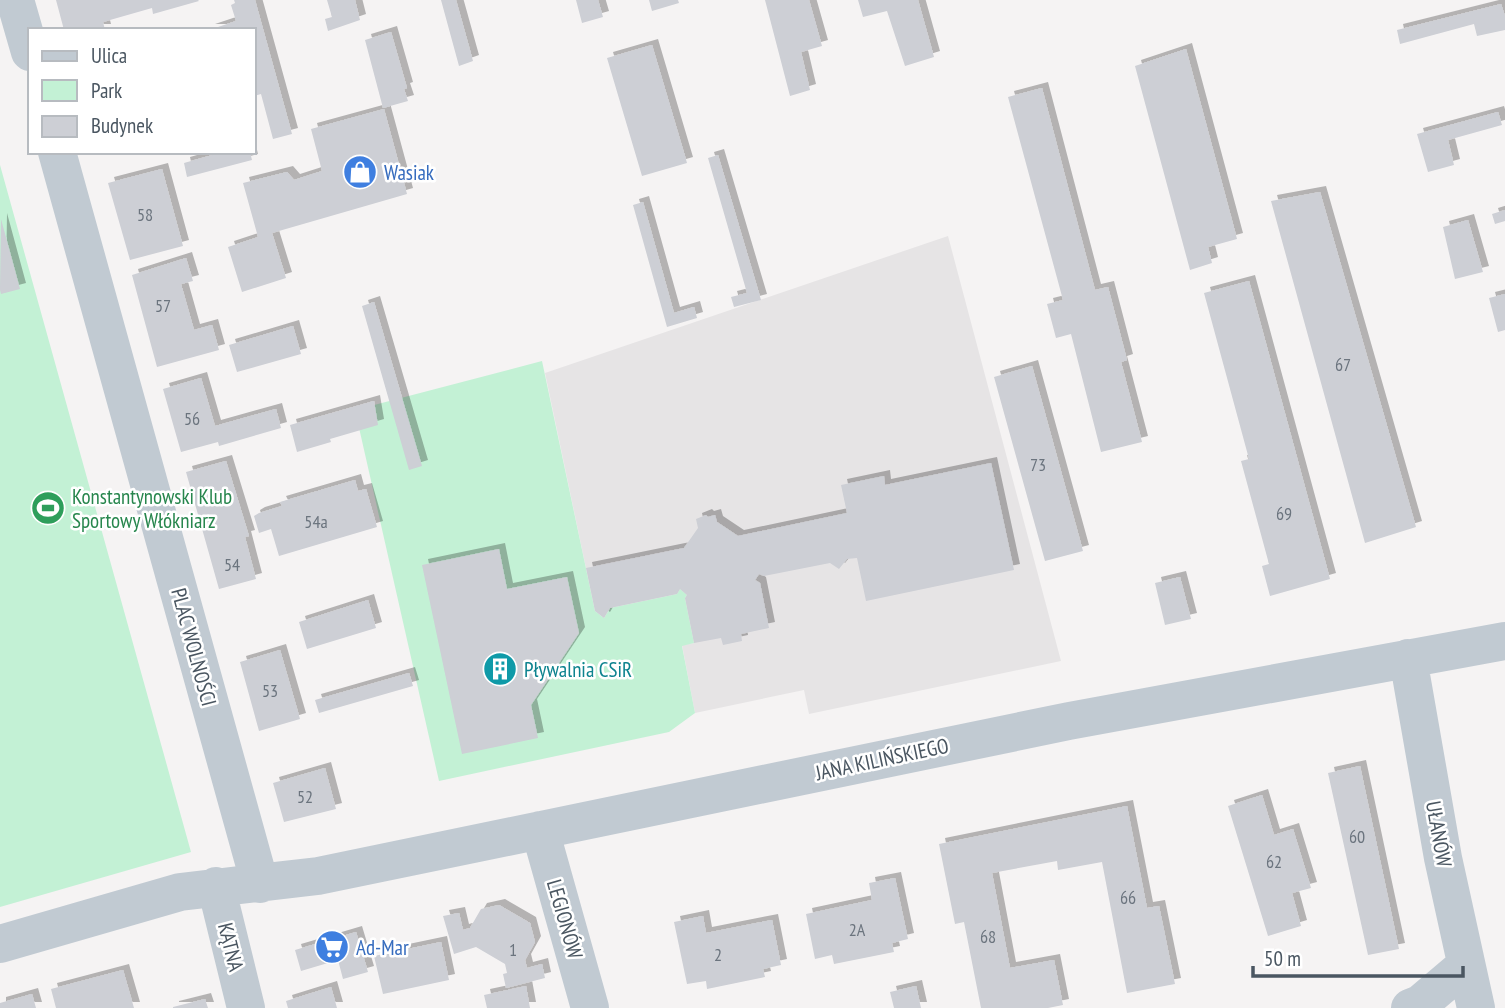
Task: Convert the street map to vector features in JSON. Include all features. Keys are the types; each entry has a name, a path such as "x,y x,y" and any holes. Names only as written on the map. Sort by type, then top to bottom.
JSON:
{"street":[{"path":"15,0 28,45"},
{"name":"PLAC WOLNOŚCI","path":"58,154 260,884"},
{"name":"JANA KILIŃSKIEGO","path":"260,884 318,876 1069,721 1505,641"},
{"name":"UŁANÓW","path":"1408,658 1443,858 1476,1008"},
{"name":"LEGIONÓW","path":"540,830 590,1008"},
{"path":"0,944 180,892 216,886 260,884"},
{"name":"KĄTNA","path":"216,886 246,1008"},
{"path":"1410,1008 1420,1004 1466,965"}],"shaded area":[{"path":"948,236 1061,661 809,714 804,690 695,713 682,645 694,643 685,598 687,596 677,594 610,608 604,618 595,611 545,373"}],"green space":[{"name":"Konstantynowski Klub Sportowy Włókniarz","path":"0,165 191,852 0,907"},
{"path":"542,361 595,611 604,618 610,608 677,594 680,589 687,595 685,598 694,643 682,646 695,713 669,732 439,781 355,410"}],"building":[{"path":"56,0 199,1 153,14 152,8 103,22 104,28 63,28"},
{"path":"234,0 255,0 292,134 273,139 261,94 256,95 256,28 215,28 236,21 231,5 235,3"},
{"path":"327,0 355,0 360,20 328,31 325,19 332,17"},
{"path":"441,0 456,0 473,61 459,66"},
{"path":"576,0 598,0 603,17 582,23"},
{"path":"649,0 678,0 679,3 652,11"},
{"path":"765,0 809,0 822,46 801,52 810,90 790,96"},
{"path":"858,0 918,0 934,57 905,66 887,11 863,17"},
{"path":"1501,4 1505,16 1505,30 1477,36 1474,24 1400,44 1397,30"},
{"path":"391,32 407,88 404,89 408,101 383,108 365,40"},
{"path":"652,45 687,163 642,176 607,58"},
{"path":"1186,49 1237,239 1208,247 1212,263 1190,270 1135,66"},
{"path":"1042,88 1095,290 1108,287 1127,360 1121,362 1142,442 1101,452 1071,334 1056,338 1047,304 1063,300 1008,97"},
{"name":"Wasiak","path":"384,109 407,194 272,233 286,278 242,292 228,247 258,237 243,183 287,172 294,180 322,171 311,129"},
{"path":"1498,112 1502,125 1448,140 1454,165 1428,172 1417,134"},
{"path":"216,154 250,154 252,160 187,177 184,163"},
{"path":"718,155 761,300 734,307 731,297 747,293 708,158"},
{"path":"162,169 183,246 130,260 108,183"},
{"path":"1320,192 1416,527 1365,543 1271,201"},
{"path":"643,202 674,313 694,307 697,318 667,327 633,205"},
{"path":"1505,210 1505,221 1495,224 1492,214"},
{"path":"1,219 20,289 1,294 0,290"},
{"path":"1468,220 1483,272 1455,279 1443,227"},
{"path":"186,258 193,281 181,284 194,330 212,325 219,350 157,367 132,275"},
{"path":"1249,281 1330,579 1270,596 1262,566 1269,564 1241,461 1249,459 1204,293"},
{"path":"1505,294 1505,330 1498,332 1489,298"},
{"path":"374,302 422,466 409,470 362,306"},
{"path":"293,326 301,354 237,372 229,345"},
{"path":"1032,366 1083,551 1045,561 994,377"},
{"path":"201,378 215,426 276,409 281,428 219,446 218,442 181,452 163,389"},
{"path":"374,401 378,425 297,452 290,425"},
{"path":"226,461 249,536 245,537 256,579 219,589 186,472"},
{"path":"991,463 1014,570 866,601 857,558 847,559 839,569 830,563 764,576 759,574 755,580 760,583 769,628 741,634 742,641 723,645 721,638 694,643 685,598 687,595 680,589 677,594 610,608 604,618 595,611 586,568 684,548 698,528 696,519 706,515 715,515 717,522 738,536 847,513 841,485 884,476 885,485"},
{"path":"355,480 358,491 366,489 377,527 279,556 271,529 259,533 254,516 259,513 282,506 280,502"},
{"name":"Pływalnia CSiR","path":"499,549 507,589 567,577 579,633 531,705 538,738 462,754 422,565"},
{"path":"1180,577 1191,619 1165,625 1155,583"},
{"path":"368,600 376,628 307,649 299,622"},
{"path":"280,650 300,719 259,731 240,662"},
{"path":"409,673 413,686 319,713 315,700"},
{"path":"1360,766 1399,949 1368,955 1328,773"},
{"path":"325,768 336,809 284,822 273,783"},
{"path":"1262,795 1274,835 1293,829 1311,888 1292,893 1301,926 1268,936 1228,806"},
{"path":"1127,806 1147,908 1159,906 1175,984 1127,993 1102,862 1058,870 1057,861 992,873 1010,968 1054,960 1063,1005 1048,1008 981,1008 964,922 955,924 939,844"},
{"path":"895,878 908,939 892,943 894,952 834,964 832,955 815,959 806,914 872,900 869,883"},
{"path":"499,905 530,923 535,942 525,960 527,968 542,964 545,978 506,988 503,974 507,973 505,964 476,947 454,954 443,916 459,913 463,930 470,928 481,909"},
{"path":"703,916 706,933 772,920 781,965 763,969 765,977 707,989 706,981 687,984 674,922"},
{"path":"356,932 368,972 343,979 338,960 301,971 295,950"},
{"path":"441,942 449,980 383,994 374,956"},
{"path":"123,970 134,1008 56,1008 51,989"},
{"path":"526,986 530,1008 487,1008 484,995"},
{"path":"916,986 921,1008 894,1008 890,992"},
{"path":"331,987 337,1008 288,1008 286,1001"},
{"path":"32,994 36,1008 0,1008 0,1003"},
{"path":"205,999 208,1008 173,1008 173,1007"}],"place":[{"name":"Wasiak","path":"360,172"},
{"name":"Konstantynowski Klub Sportowy Włókniarz","path":"48,508"},
{"name":"Pływalnia CSiR","path":"500,669"},
{"name":"Ad-Mar","path":"332,947"}]}
